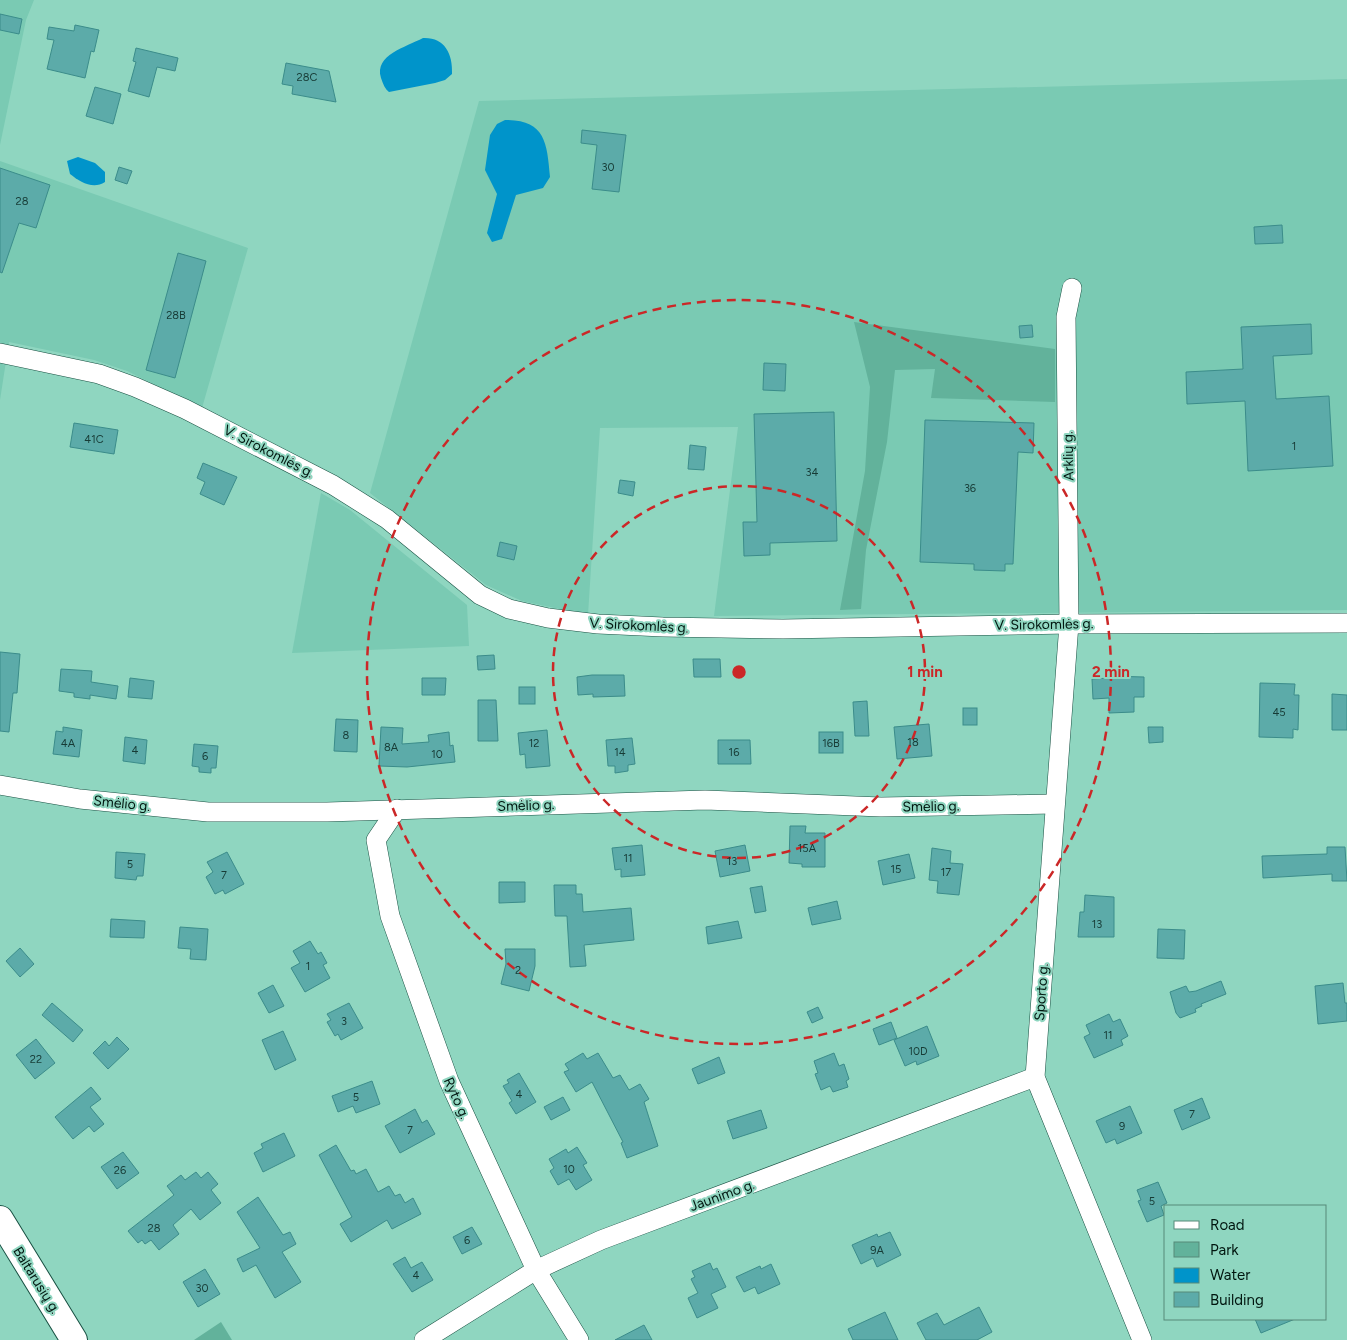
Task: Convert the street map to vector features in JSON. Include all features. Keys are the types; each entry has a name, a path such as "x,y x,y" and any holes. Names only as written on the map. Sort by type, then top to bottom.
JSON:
{"main road":[{"name":"Baltarusių g.","path":"0,1219 74,1340"}],"street":[{"name":"Arklių g.","path":"1069,624 1066,317 1072,288"},
{"name":"V. Sirokomlės g.","path":"0,353 98,374 135,387 252,442 333,484 387,519 480,594 509,609 573,621 663,627 782,629 1069,624 1347,623"},
{"name":"Sporto g.","path":"1069,624 1054,804 1035,1078 1142,1340"},
{"name":"Smėlio g.","path":"0,785 80,798 208,812 358,811 704,800 881,807 1054,804"},
{"path":"376,840 397,809"},
{"name":"Ryto g.","path":"358,811 376,840 390,916 448,1081 536,1270 579,1340"},
{"name":"Jaunimo g.","path":"424,1340 536,1270 601,1240 1035,1078"}],"shaded area":[{"path":"0,0 34,0 26,20 0,145"},
{"path":"1347,79 1347,610 714,616 738,427 600,428 588,615 522,601 486,585 370,493 479,101"},
{"path":"0,161 248,248 202,408 127,371 94,360 9,342 0,400"},
{"path":"321,493 350,510 467,605 469,646 292,653"}],"green space":[{"path":"854,322 1055,349 1055,402 931,398 935,369 895,370 887,442 866,550 861,609 840,610 865,471 870,387"},
{"path":"221,1322 232,1340 194,1340"}],"water":[{"path":"423,38 430,38 442,43 451,59 452,74 445,80 435,83 389,92 381,78 380,70 382,63 393,53"},
{"path":"505,120 528,124 541,135 547,153 550,177 543,188 516,195 502,239 492,242 487,233 497,194 485,170 490,135 497,124"},
{"path":"78,157 95,163 105,172 105,182 91,185 82,182 70,174 67,161"}],"building":[{"path":"0,14 22,19 19,34 0,30"},
{"path":"75,25 99,30 94,52 91,51 85,78 47,69 54,40 47,39 49,27 74,31"},
{"path":"136,48 178,58 175,71 157,67 149,97 128,91 136,62 133,61"},
{"path":"286,63 329,71 336,102 292,94 293,86 282,84"},
{"path":"95,87 121,94 113,124 86,116"},
{"path":"582,130 626,135 619,192 592,189 597,145 581,143"},
{"path":"119,167 132,171 127,184 115,180"},
{"path":"0,168 50,185 36,228 19,223 2,273 0,272"},
{"path":"1282,225 1283,243 1255,244 1254,227"},
{"path":"178,253 206,261 175,378 146,370"},
{"path":"1311,324 1312,354 1273,356 1276,399 1329,396 1333,466 1248,471 1245,401 1187,404 1186,372 1243,369 1241,327"},
{"path":"1032,325 1033,337 1020,338 1019,326"},
{"path":"764,363 786,364 785,391 763,390"},
{"path":"834,412 837,541 770,543 770,555 744,556 743,522 757,522 754,414"},
{"path":"925,420 1034,423 1033,453 1018,452 1013,564 1005,564 1005,571 974,570 974,564 920,562"},
{"path":"74,423 118,430 114,454 70,447"},
{"path":"690,445 706,447 704,470 688,469"},
{"path":"203,463 237,477 224,505 200,494 205,482 197,478"},
{"path":"620,480 635,482 633,496 618,493"},
{"path":"500,542 517,546 514,560 497,556"},
{"path":"0,652 20,654 17,693 13,693 9,732 0,731"},
{"path":"494,655 495,669 478,670 477,656"},
{"path":"693,659 720,659 721,677 694,677"},
{"path":"61,669 92,671 91,682 118,686 116,699 90,695 90,699 74,697 74,693 59,691"},
{"path":"624,675 625,696 593,697 593,694 578,695 577,677"},
{"path":"1110,676 1144,677 1144,697 1134,697 1134,712 1109,713 1109,698 1093,699 1092,679 1110,678"},
{"path":"130,678 154,681 152,699 128,697"},
{"path":"422,678 446,678 445,695 422,695"},
{"path":"1260,683 1295,684 1294,695 1299,695 1298,730 1293,729 1293,738 1259,737"},
{"path":"519,687 535,687 535,704 519,704"},
{"path":"1332,694 1347,695 1347,730 1332,730"},
{"path":"478,700 496,700 498,741 478,741"},
{"path":"867,701 869,736 855,736 853,702"},
{"path":"963,708 977,708 977,725 963,725"},
{"path":"336,719 358,720 357,752 334,751"},
{"path":"929,724 932,756 897,759 894,727"},
{"path":"63,727 82,730 79,757 53,754 56,731 63,732"},
{"path":"381,727 403,728 402,744 429,742 428,735 449,732 450,746 453,745 455,762 407,767 379,766"},
{"path":"1148,727 1163,727 1163,742 1149,743"},
{"path":"547,730 550,766 526,768 525,754 520,755 518,733"},
{"path":"819,732 843,732 843,753 819,753"},
{"path":"125,737 147,740 145,764 123,761"},
{"path":"632,738 635,764 628,765 628,771 615,773 615,766 608,766 606,740"},
{"path":"718,740 750,740 751,764 718,764"},
{"path":"194,744 218,746 216,768 211,768 211,773 199,772 199,767 192,766"},
{"path":"790,826 806,826 805,833 825,833 825,867 802,867 802,864 789,863"},
{"path":"642,845 645,875 621,877 621,869 615,870 612,848"},
{"path":"745,845 750,871 720,877 715,851"},
{"path":"1327,847 1345,847 1347,881 1332,881 1332,874 1263,878 1262,856 1327,854"},
{"path":"932,848 951,851 950,863 963,864 959,895 937,893 938,881 929,880"},
{"path":"116,852 145,854 143,876 137,876 136,880 115,878"},
{"path":"227,852 244,884 225,894 223,890 215,894 206,877 213,872 207,862"},
{"path":"909,854 915,878 883,885 878,861"},
{"path":"499,882 525,882 525,902 499,903"},
{"path":"554,885 576,885 576,894 582,894 583,912 631,908 634,940 584,945 586,966 570,967 567,916 555,916"},
{"path":"762,886 766,911 755,913 750,888"},
{"path":"1085,895 1114,897 1114,937 1078,937 1080,912 1084,912"},
{"path":"837,901 841,919 812,925 808,908"},
{"path":"111,919 145,921 144,938 110,937"},
{"path":"738,921 742,938 708,944 706,927"},
{"path":"180,927 208,929 206,960 190,959 191,949 178,948"},
{"path":"1158,929 1185,930 1184,959 1157,958"},
{"path":"310,941 318,954 321,952 327,963 323,965 330,978 305,992 291,968 300,963 293,951"},
{"path":"20,948 34,964 20,977 6,961"},
{"path":"505,949 535,949 535,966 529,991 501,984 506,964"},
{"path":"1221,981 1226,994 1201,1004 1202,1006 1195,1009 1196,1012 1180,1018 1176,1013 1170,992 1186,986 1189,992 1196,991"},
{"path":"1343,983 1345,1003 1347,1003 1347,1021 1318,1024 1315,986"},
{"path":"273,985 284,1006 269,1013 258,993"},
{"path":"52,1003 83,1030 73,1042 42,1015"},
{"path":"349,1003 363,1028 341,1040 338,1034 335,1036 327,1022 331,1020 327,1014"},
{"path":"818,1007 823,1018 812,1023 807,1012"},
{"path":"1109,1014 1113,1022 1120,1019 1128,1036 1121,1040 1123,1045 1094,1058 1084,1037 1090,1034 1086,1025"},
{"path":"891,1022 897,1038 879,1045 873,1029"},
{"path":"927,1026 939,1056 917,1065 916,1061 905,1066 894,1040"},
{"path":"283,1031 296,1060 275,1070 262,1040"},
{"path":"117,1037 129,1049 108,1069 93,1053 105,1041 109,1046"},
{"path":"36,1039 55,1063 35,1079 16,1055"},
{"path":"583,1053 587,1059 598,1053 613,1078 620,1075 629,1090 640,1084 649,1099 644,1102 658,1146 627,1158 621,1143 623,1142 592,1082 576,1092 564,1072 569,1070 565,1064"},
{"path":"834,1053 839,1066 844,1064 849,1079 846,1081 848,1087 833,1092 830,1086 821,1090 815,1074 818,1073 814,1061"},
{"path":"719,1057 725,1073 698,1084 692,1069"},
{"path":"519,1073 536,1102 516,1114 509,1103 512,1101 503,1086 509,1083 507,1080"},
{"path":"372,1081 380,1104 356,1113 353,1106 338,1112 332,1096"},
{"path":"91,1087 101,1099 90,1107 104,1124 94,1132 89,1126 73,1139 55,1117"},
{"path":"563,1097 570,1110 551,1120 544,1107"},
{"path":"1202,1098 1210,1118 1182,1130 1174,1110"},
{"path":"1130,1106 1142,1133 1117,1144 1115,1139 1106,1143 1096,1121"},
{"path":"415,1109 422,1123 427,1120 435,1134 400,1153 385,1126"},
{"path":"761,1110 767,1128 733,1139 727,1121"},
{"path":"284,1133 295,1156 263,1172 254,1153 263,1148 261,1144"},
{"path":"336,1145 351,1171 354,1170 356,1174 366,1169 378,1192 389,1186 395,1196 400,1194 405,1203 413,1198 421,1214 392,1229 387,1220 351,1242 340,1224 352,1217 319,1155"},
{"path":"577,1147 587,1163 583,1165 592,1180 576,1190 569,1179 558,1185 550,1171 554,1168 549,1159 566,1149 568,1153"},
{"path":"123,1152 139,1173 117,1189 101,1167"},
{"path":"196,1172 201,1178 208,1172 218,1184 211,1190 221,1203 200,1220 191,1209 173,1225 179,1234 159,1250 151,1240 145,1244 142,1240 138,1243 128,1231 174,1195 167,1186 181,1175 185,1180"},
{"path":"1158,1182 1167,1203 1161,1206 1164,1215 1147,1222 1138,1201 1141,1200 1137,1190"},
{"path":"258,1197 283,1235 290,1232 296,1244 282,1252 301,1282 275,1298 256,1265 243,1272 237,1259 260,1248 237,1212"},
{"path":"472,1227 482,1244 462,1254 453,1237"},
{"path":"890,1232 901,1255 877,1267 873,1258 861,1264 852,1245 877,1234 878,1237"},
{"path":"405,1257 411,1268 422,1262 433,1280 412,1292 393,1264"},
{"path":"710,1263 713,1270 717,1268 726,1287 711,1294 718,1308 697,1318 688,1298 698,1293 691,1279 695,1277 692,1271"},
{"path":"771,1264 780,1284 758,1294 755,1287 744,1292 736,1277 760,1266 761,1269"},
{"path":"205,1269 220,1294 198,1307 183,1282"},
{"path":"979,1307 992,1332 977,1340 926,1340 917,1323 937,1313 944,1325"},
{"path":"885,1312 898,1340 853,1340 848,1329"},
{"path":"1255,1320 1293,1320 1261,1333"},
{"path":"644,1325 652,1340 615,1340"}]}
